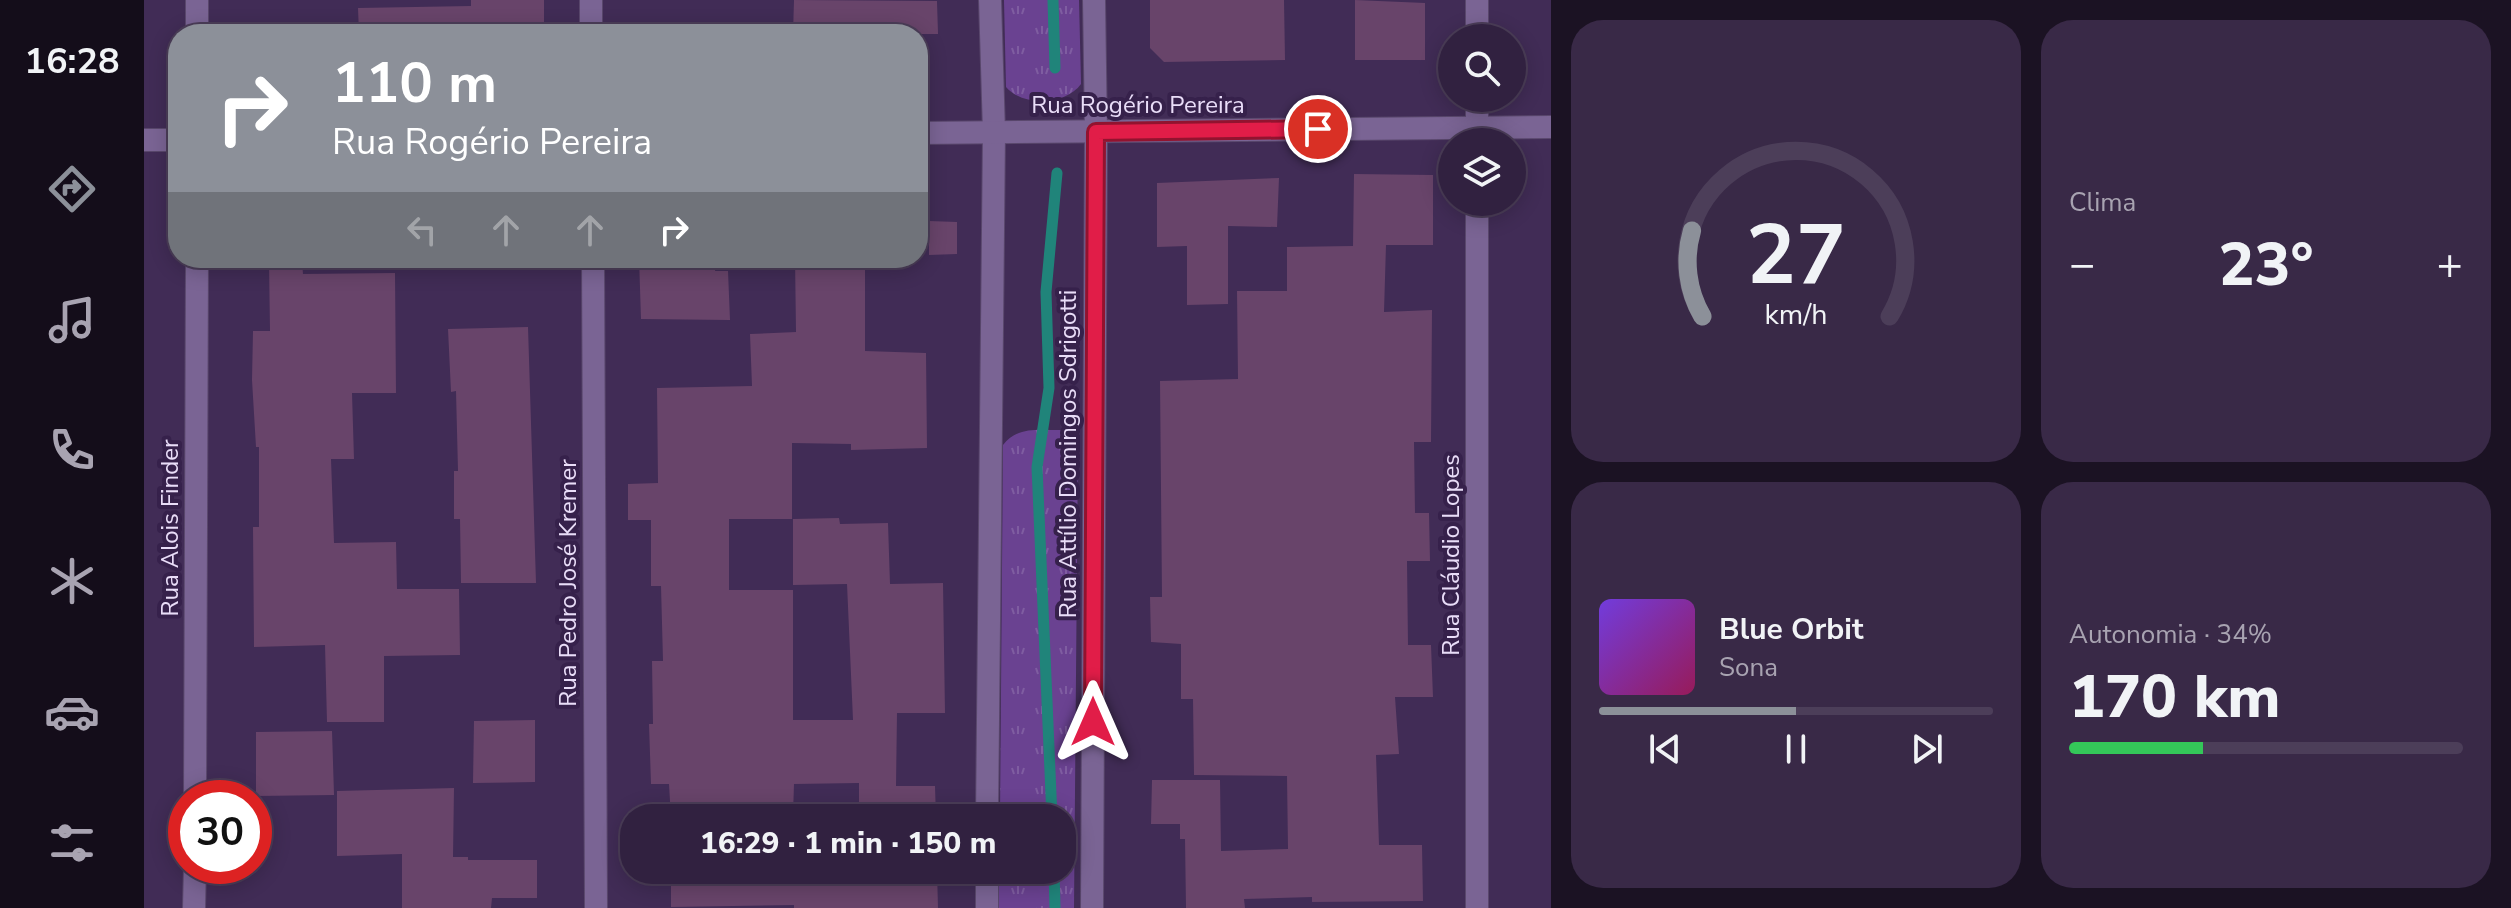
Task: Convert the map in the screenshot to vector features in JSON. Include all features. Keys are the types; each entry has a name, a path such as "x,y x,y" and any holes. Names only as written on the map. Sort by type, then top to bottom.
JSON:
{"street":[{"path":"197,0 197,24"},
{"path":"591,0 591,24"},
{"path":"987,804 994,132 990,0"},
{"name":"Rua Attílio Domingos Sdrigotti","path":"1092,908 1094,0"},
{"path":"1477,0 1477,24"},
{"name":"Rua Rogério Pereira","path":"1526,130 1551,127"},
{"name":"Rua Rogério Pereira","path":"928,133 1438,135"},
{"path":"144,140 168,140"},
{"name":"Rua Cláudio Lopes","path":"1477,216 1477,908"},
{"name":"Rua Alois Finder","path":"195,780 197,268"},
{"name":"Rua Pedro José Kremer","path":"593,268 596,908"},
{"path":"194,908 195,884"},
{"path":"987,884 987,908"}],"green space":[{"path":"1004,0 1079,0 1081,84 1074,91 1044,101 1023,98 1006,87"},
{"path":"1037,430 1061,430 1071,434 1078,442 1075,804 1000,804 1003,445 1015,435"},
{"path":"999,884 1074,884 1074,908 999,908"}],"building":[{"path":"471,0 544,0 544,24 359,24 358,8 471,6"},
{"path":"794,0 937,1 938,34 928,34 928,24 793,24"},
{"path":"1150,0 1284,0 1285,60 1164,62 1150,48"},
{"path":"1355,0 1425,3 1425,60 1355,60"},
{"path":"1354,174 1433,175 1433,245 1386,245 1384,312 1432,310 1431,442 1414,442 1415,513 1429,513 1430,561 1407,561 1408,645 1431,645 1433,697 1395,697 1399,754 1376,755 1379,845 1422,845 1423,901 1312,902 1312,897 1244,899 1245,908 1186,908 1185,839 1180,839 1180,824 1151,824 1152,780 1220,780 1221,851 1288,849 1287,776 1194,775 1193,699 1181,699 1181,644 1151,642 1150,597 1162,597 1160,381 1238,379 1237,291 1287,291 1287,247 1353,246"},
{"path":"1279,178 1277,227 1228,226 1228,304 1187,305 1187,246 1157,247 1157,183"},
{"path":"929,221 957,222 957,254 929,255"},
{"path":"269,268 303,268 303,274 395,273 396,393 352,393 354,459 331,459 334,543 396,542 397,589 459,589 460,655 384,656 384,722 327,722 325,645 254,647 253,527 259,527 259,447 256,447 252,380 253,331 270,331"},
{"path":"639,268 716,268 715,271 728,271 730,320 641,319"},
{"path":"795,268 860,268 865,269 865,351 926,353 927,448 851,450 851,444 792,443 792,519 729,519 729,590 793,590 793,720 853,720 847,584 793,585 793,519 839,518 840,524 888,523 890,584 943,583 945,713 897,713 896,786 935,786 936,804 859,804 859,783 794,784 793,804 670,804 669,784 651,784 649,724 653,724 652,661 663,661 661,586 651,586 651,520 628,520 628,484 658,483 657,388 752,386 750,334 796,332"},
{"path":"528,327 536,583 461,583 460,519 454,519 454,471 458,471 456,391 451,392 448,329"},
{"path":"535,720 535,782 473,783 474,721"},
{"path":"332,731 334,795 272,796 272,780 256,780 256,732"},
{"path":"454,788 453,857 468,857 468,860 537,860 537,898 492,898 491,908 402,908 402,854 337,856 337,791"},
{"path":"671,884 937,884 938,908 794,908 794,905 671,907"}],"waterway":[{"path":"1053,0 1055,68"},
{"path":"1051,804 1037,467 1049,388 1046,292 1057,173"},
{"path":"1054,884 1055,908"}],"route":[{"path":"1093,722 1096,132 1318,129"}]}
